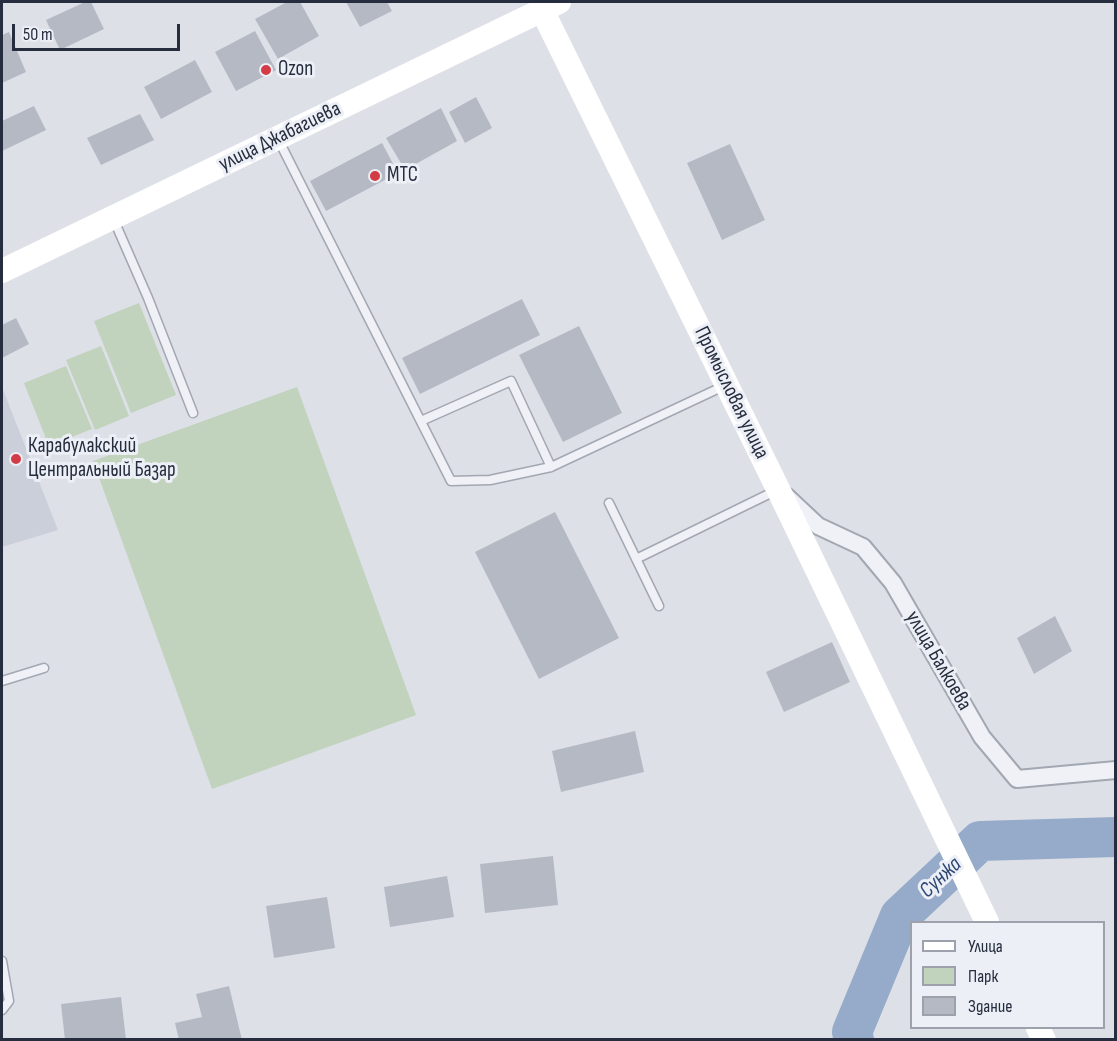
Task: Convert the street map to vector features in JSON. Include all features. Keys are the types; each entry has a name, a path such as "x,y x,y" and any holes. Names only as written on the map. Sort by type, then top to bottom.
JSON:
{"main road":[{"name":"улица Джабагиева","path":"2,272 550,6"},
{"name":"Промысловая улица","path":"550,6 727,385 987,921"}],"street":[{"name":"улица Балкоева","path":"778,489 818,526 863,547 893,583 982,736 1017,778 1116,770"}],"lane":[{"path":"278,139 451,480 490,480 551,467 727,385"},
{"path":"113,218 148,298 193,413"},
{"path":"421,421 511,381 551,467"},
{"path":"636,559 778,489"},
{"path":"609,503 659,606"},
{"path":"2,681 44,668"},
{"path":"2,961 9,1001 2,1010"}],"shaded area":[{"name":"Карабулакский Центральный Базар","path":"2,387 58,530 2,547"}],"green space":[{"path":"139,303 176,395 131,413 94,321"},
{"path":"101,346 129,416 95,430 66,360"},
{"path":"66,366 92,429 49,446 24,383"},
{"path":"297,387 416,715 212,789 93,461"}],"building":[{"path":"85,2 91,2 104,29 60,50 46,20"},
{"path":"287,2 300,2 319,36 278,59 255,19"},
{"path":"346,2 387,2 392,11 360,27"},
{"path":"255,31 276,70 236,91 215,52"},
{"path":"9,32 26,72 2,83 2,35"},
{"path":"195,60 212,92 161,119 144,87"},
{"path":"476,97 492,128 465,143 449,112"},
{"path":"34,106 46,130 2,151 2,121"},
{"path":"441,108 457,141 405,170 386,138"},
{"path":"140,114 154,140 101,165 87,138"},
{"path":"382,143 398,173 326,211 310,181"},
{"path":"730,144 765,220 722,240 687,163"},
{"path":"522,299 540,335 420,394 402,358"},
{"path":"16,318 29,344 2,358 2,325"},
{"path":"579,326 622,413 563,442 519,355"},
{"path":"555,512 619,638 539,679 475,552"},
{"path":"1055,616 1072,651 1034,674 1017,638"},
{"path":"832,642 850,682 784,712 766,672"},
{"path":"635,731 644,772 561,792 552,751"},
{"path":"553,856 558,905 485,913 480,864"},
{"path":"447,876 454,917 390,927 384,887"},
{"path":"327,897 335,948 274,958 266,906"},
{"path":"229,986 242,1040 179,1040 175,1023 202,1017 196,994"},
{"path":"121,997 126,1040 65,1040 61,1004"}],"waterway":[{"name":"Сунжа","path":"854,1040 852,1032 900,916 980,841 1116,837"}],"place":[{"name":"Ozon","path":"266,70"},
{"name":"МТС","path":"375,176"},
{"name":"Карабулакский Центральный Базар","path":"16,459"}]}
